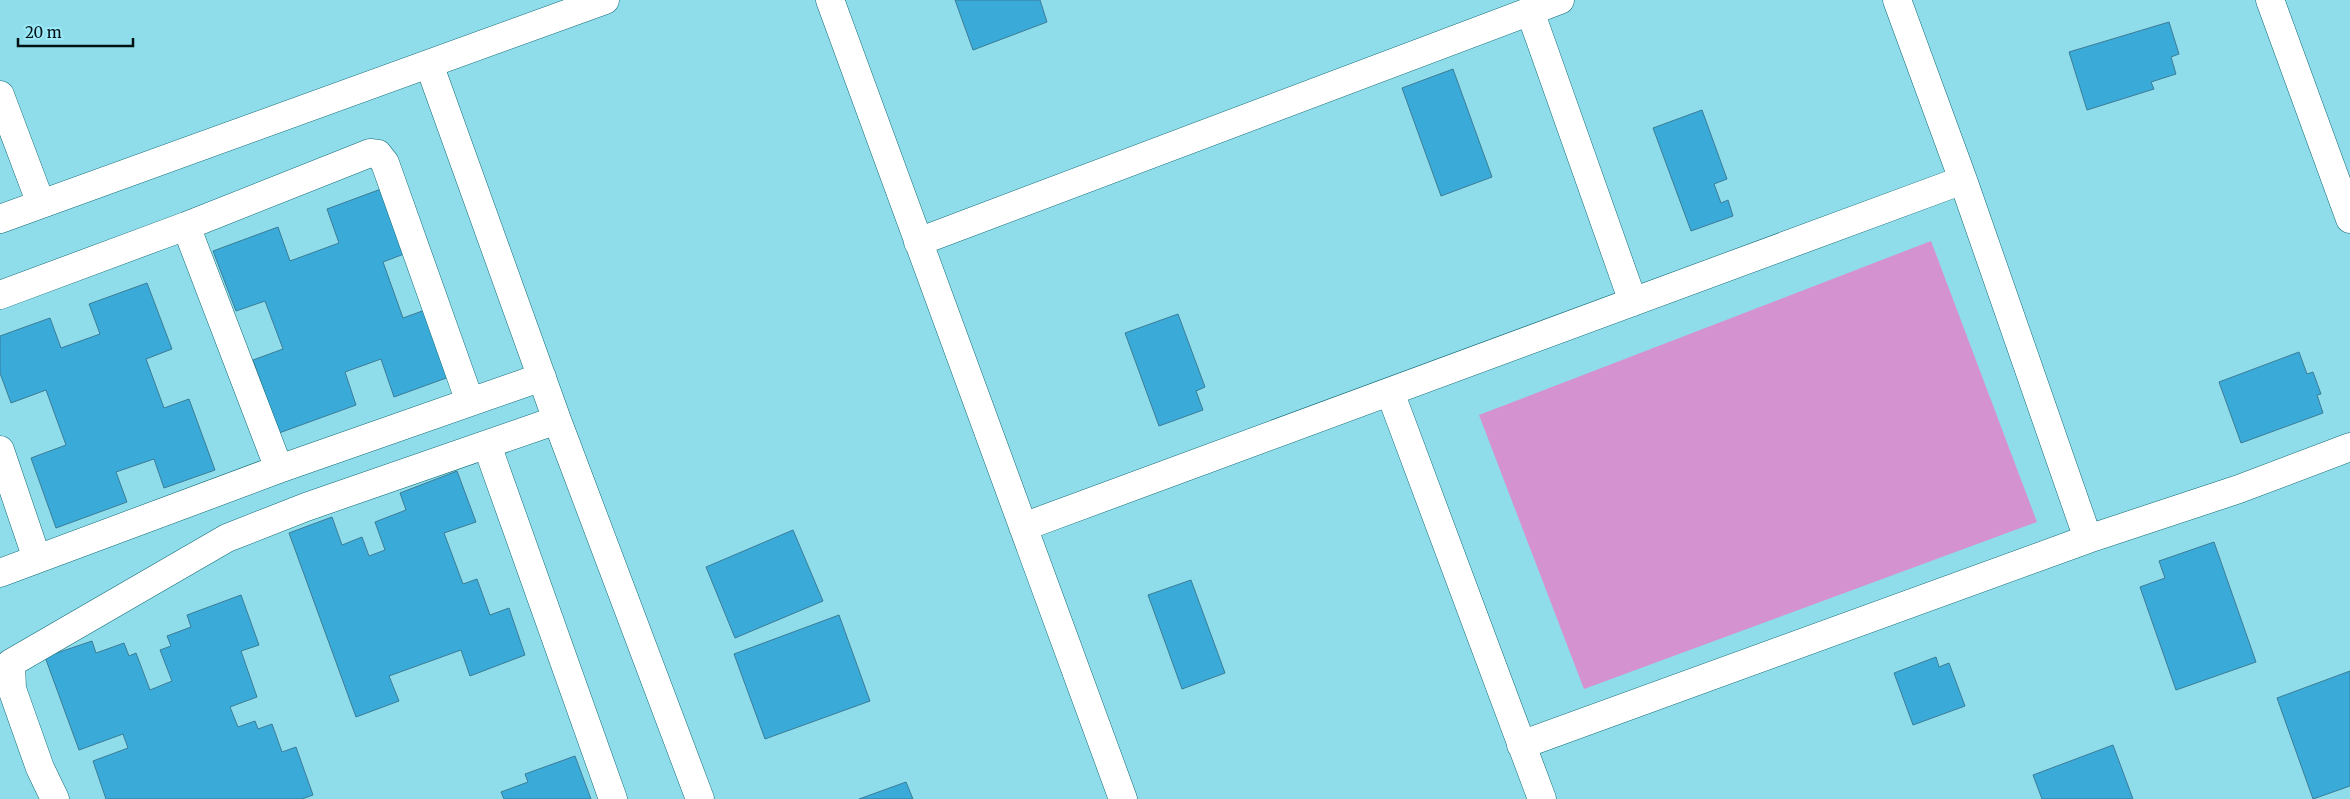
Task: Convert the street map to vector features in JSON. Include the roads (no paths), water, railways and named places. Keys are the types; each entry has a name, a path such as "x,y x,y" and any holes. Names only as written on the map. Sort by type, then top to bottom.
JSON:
{"street":[{"path":"0,219 605,0"},
{"path":"830,0 1123,799"},
{"path":"918,242 1560,0"},
{"path":"1897,0 1963,180 2088,539"},
{"path":"2270,0 2350,219"},
{"path":"1530,11 1633,302"},
{"path":"428,64 557,420 700,799"},
{"path":"0,95 41,204"},
{"path":"0,295 186,226 370,153 378,154 385,163 470,402"},
{"path":"1023,528 1963,180"},
{"path":"186,226 278,469"},
{"path":"0,573 278,469 542,377"},
{"path":"1390,392 1542,799"},
{"path":"55,799 40,768 12,689 11,663 227,538 306,507 557,420"},
{"path":"487,445 613,799"},
{"path":"1521,745 2088,539 2239,489 2350,447"},
{"path":"0,450 37,559"}]}
